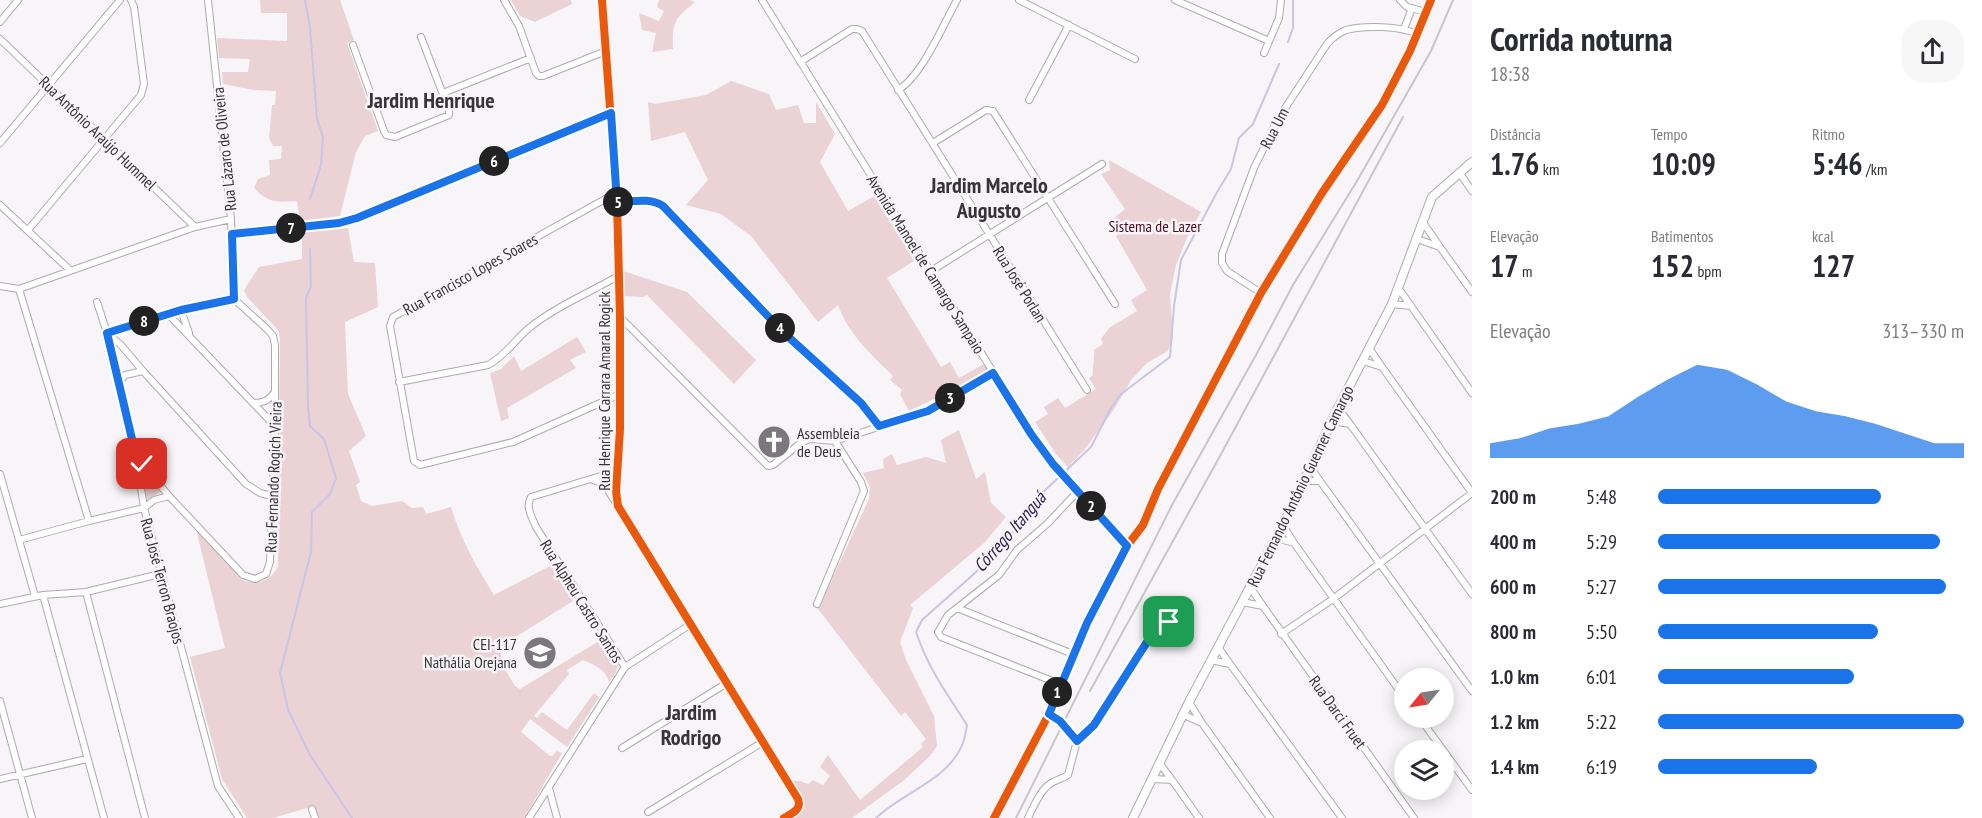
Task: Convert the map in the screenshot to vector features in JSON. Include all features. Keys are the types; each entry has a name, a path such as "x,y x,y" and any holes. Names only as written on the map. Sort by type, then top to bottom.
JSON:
{"street":[{"path":"0,22 18,0"},
{"path":"0,143 120,0"},
{"name":"Rua Lázaro de Oliveira","path":"208,0 231,219 234,299"},
{"path":"504,0 519,26 539,76 606,51"},
{"name":"Rua Henrique Carrara Amaral Rogick","path":"602,0 617,202 620,317 618,506 800,804 798,809 784,818"},
{"name":"Avenida Manoel de Camargo Sampaio","path":"762,0 1031,434 1068,481 1127,546"},
{"path":"898,90 907,85 927,56 957,0"},
{"path":"1019,0 1135,59"},
{"path":"1175,0 1269,41"},
{"path":"1264,53 1279,18 1281,0"},
{"path":"1400,0 1407,7 1426,12"},
{"path":"994,818 1049,714 1087,623 1127,546 1143,525 1158,489 1261,293 1323,193 1382,105 1431,0"},
{"path":"28,230 141,95 143,89 132,2"},
{"path":"1404,28 1412,8"},
{"path":"1029,100 1070,25"},
{"name":"Rua Um","path":"1261,293 1227,271 1222,263 1222,254 1254,168 1278,119 1327,44 1334,37 1347,30 1384,27 1404,28 1417,34"},
{"name":"Rua José Porlan","path":"800,62 852,30 862,31 1087,390"},
{"path":"353,45 386,135 395,137 449,115 421,37"},
{"name":"Rua Antônio Araújo Hummel","path":"0,39 195,227"},
{"path":"443,93 531,58"},
{"path":"933,143 986,110 993,111 1115,304"},
{"path":"232,234 339,223 357,218 611,113"},
{"name":"Rua Fernando Antônio Guerner Camargo","path":"1133,818 1188,702 1283,525 1338,408 1392,304 1432,197 1472,162"},
{"path":"931,271 1102,164"},
{"path":"1459,172 1472,191"},
{"name":"Rua Francisco Lopes Soares","path":"616,193 393,316 390,326 416,464 420,465 513,442 618,395"},
{"path":"617,202 651,201 663,206 783,332 861,403 879,426"},
{"path":"0,205 70,270"},
{"path":"0,286 19,290 195,227 231,219"},
{"path":"1422,221 1472,292"},
{"path":"1417,239 1440,247"},
{"path":"399,382 488,365 498,360 528,329 542,319 618,276"},
{"path":"1399,289 1472,393"},
{"path":"19,290 89,521"},
{"path":"107,333 181,310 234,299"},
{"name":"Rua Fernando Rogich Vieira","path":"136,456 169,496 243,575 255,579 266,574 269,569 275,427 275,345 273,336 268,330 234,299"},
{"name":"Rua José Terron Braojos","path":"97,302 107,333 136,456 144,508 160,574 218,786 239,818"},
{"path":"1392,304 1411,306"},
{"path":"181,310 186,328 195,341"},
{"path":"168,314 275,427"},
{"path":"620,317 768,466 773,465 802,442 810,439 835,441 928,411 993,373"},
{"path":"121,345 123,328"},
{"path":"107,333 121,345 246,484 260,493 272,496"},
{"path":"1281,634 1333,599 1472,493 1369,348"},
{"path":"1363,361 1382,367"},
{"path":"119,383 125,375 143,371"},
{"path":"252,402 260,403 268,400 275,392"},
{"path":"1338,408 1472,594"},
{"path":"1332,421 1350,424"},
{"path":"817,604 864,491 861,482 835,441"},
{"name":"Rua Alpheu Castro Santos","path":"529,818 624,667 541,536 528,509 528,502 531,497 590,480 609,472 613,469 618,454"},
{"path":"1311,468 1472,691"},
{"path":"0,474 19,540 39,595 104,818"},
{"path":"590,480 604,484 618,506"},
{"path":"1304,481 1320,481"},
{"path":"1060,684 940,637 938,632 948,615 999,574 1017,550 1078,491"},
{"path":"19,540 144,508 158,498 169,496"},
{"path":"1283,525 1293,543 1394,683"},
{"path":"1276,538 1293,543"},
{"path":"0,604 39,595 86,592 160,574"},
{"name":"Rua Darci Fruet","path":"1250,587 1281,634 1414,818"},
{"path":"86,592 145,818"},
{"path":"1242,602 1263,606"},
{"path":"957,608 1073,654"},
{"path":"1028,818 1049,784 1068,775 1077,741 1094,725 1154,631 1169,622"},
{"path":"624,667 691,624"},
{"path":"1218,648 1342,818"},
{"path":"1211,660 1230,664"},
{"path":"622,748 727,683"},
{"path":"0,701 32,818"},
{"path":"1188,702 1270,818"},
{"path":"1049,714 1060,721 1077,741"},
{"path":"1182,714 1202,723"},
{"path":"648,812 763,742"},
{"path":"0,779 87,759"},
{"path":"1160,764 1199,818"},
{"path":"1454,765 1472,790"},
{"path":"1153,779 1172,780"},
{"path":"549,788 557,818"},
{"path":"312,809 315,818"}],"green space":[{"path":"260,0 340,0 354,40 347,43 378,131 365,136 356,152 340,216 300,221 297,201 274,201 264,197 254,188 258,179 270,175 269,160 281,159 282,146 273,146 269,138 272,105 275,105 276,91 253,90 223,84 222,72 248,72 250,59 219,58 217,38 287,41 287,13 261,13"},
{"path":"511,0 571,0 572,4 535,22 520,16"},
{"path":"659,0 695,2 676,22 673,49 652,52 656,33 642,30 639,13 659,21 664,11 657,7"},
{"path":"731,81 769,94 776,110 798,105 804,123 816,123 816,102 835,134 820,162 848,211 876,195 914,261 887,278 941,367 950,362 959,378 984,364 989,371 942,398 940,396 909,411 900,394 902,390 890,380 893,376 854,335 838,305 818,322 751,236 721,214 686,205 708,180 685,132 651,141 648,102 655,104 706,95"},
{"name":"Sistema de Lazer","path":"1109,160 1201,212 1189,233 1176,265 1170,294 1173,337 1168,351 1147,363 1131,380 1115,408 1085,449 1068,467 1056,454 1035,422 1048,414 1044,407 1058,398 1065,408 1096,389 1089,378 1093,375 1094,350 1103,344 1101,339 1109,328 1137,311 1131,300 1147,290 1116,236 1122,231 1114,218 1125,209 1101,174 1110,170"},
{"path":"348,228 354,262 375,263 378,307 345,322 348,394 366,436 349,451 360,482 356,485 361,501 372,506 402,501 412,508 423,507 426,514 451,507 459,531 494,595 552,565 573,601 503,645 500,661 515,686 520,689 599,641 618,665 609,682 603,671 583,660 567,670 569,674 534,716 537,718 542,712 567,730 594,693 599,697 567,747 530,719 521,732 550,756 557,751 562,753 524,818 318,818 314,806 273,818 247,818 222,779 190,657 225,648 196,529 242,580 263,581 272,575 278,566 279,331 247,297 244,290 259,267 302,259 302,231"},
{"path":"623,271 687,292 756,360 734,384 647,295 643,297 624,296"},
{"path":"577,337 586,352 570,360 576,368 507,408 509,418 501,421 490,373 501,369 514,356 521,371"},
{"path":"959,430 976,479 985,472 991,503 1006,517 984,543 910,605 913,608 900,642 906,660 934,716 937,746 930,756 903,781 852,818 791,818 802,811 803,802 789,780 808,784 813,780 823,785 830,776 820,767 828,755 860,800 923,747 921,744 926,739 905,712 901,716 818,609 869,499 870,487 863,473 884,468 883,459 892,454 897,465 926,457 946,463 941,440"},
{"path":"145,474 160,492 147,500 142,475"}],"waterway":[{"path":"305,0 310,27 317,119 323,137 321,165 310,199"},
{"name":"Córrego Itanguá","path":"1288,42 1293,28 1293,0"},
{"name":"Córrego Itanguá","path":"876,818 947,767 956,756 965,736 967,725 932,669 921,646 916,632 922,620 975,573 1009,537 1040,495 1091,447 1111,408 1121,394 1170,357 1181,260 1231,169 1239,138 1253,124 1279,64"},
{"path":"310,249 311,286 306,298 310,426 324,439 336,478 330,494 312,512 311,552 280,673 288,710 310,755 352,818"}],"railway":[{"path":"1016,818 1172,505 1293,285 1357,181 1431,51 1453,0"},
{"path":"1090,691 1403,117"}],"cycle path":[{"path":"602,0 617,202 620,317 620,429 616,491 618,506 798,799 797,809 784,818"},
{"path":"994,818 1049,714 1095,606 1127,546 1143,525 1158,489 1261,293 1322,193 1382,105 1410,51 1431,0"}],"place":[{"name":"Assembleia de Deus","path":"774,442"},
{"name":"CEI-117 Nathália Orejana","path":"540,653"}],"district":[{"name":"Jardim Henrique","path":"431,100"},
{"name":"Jardim Marcelo Augusto","path":"989,198"},
{"name":"Jardim Rodrigo","path":"691,724"}],"route":[{"path":"142,464 136,456 107,333 181,310 234,299 232,234 339,223 357,218 611,113 617,202 651,201 663,206 783,332 846,387 879,426 928,411 993,373 1031,434 1053,464 1127,546 1087,623 1049,714 1060,721 1077,741 1094,725 1154,631 1169,622"}]}
